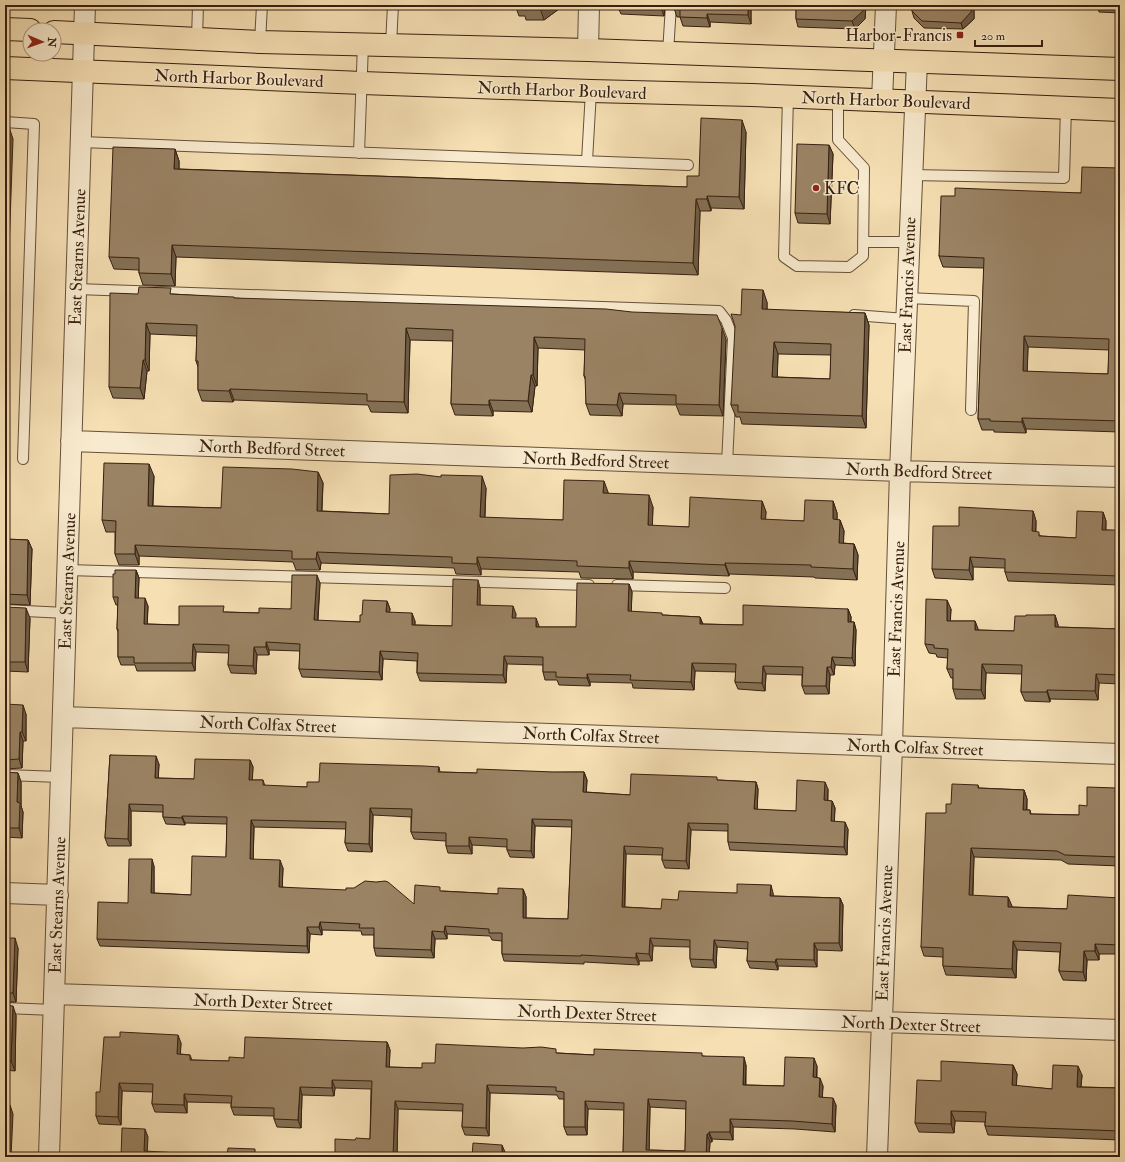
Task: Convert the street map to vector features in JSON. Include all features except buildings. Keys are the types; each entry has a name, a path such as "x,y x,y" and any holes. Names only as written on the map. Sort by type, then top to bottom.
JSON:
{"main road":[{"path":"5,29 22,30"},
{"path":"62,33 260,42 588,50 1120,69"},
{"name":"North Harbor Boulevard","path":"5,68 362,83 788,96 1120,110"}],"street":[{"name":"East Stearns Avenue","path":"49,1157 85,5"},
{"path":"588,50 589,5"},
{"path":"882,100 886,5"},
{"name":"East Francis Avenue","path":"876,1157 892,746 911,175 917,61"},
{"name":"North Bedford Street","path":"71,441 900,471 1120,477"},
{"name":"North Colfax Street","path":"63,717 1120,754"},
{"path":"5,893 58,895"},
{"name":"North Dexter Street","path":"54,1002 1120,1030"}],"lane":[{"path":"197,39 198,5"},
{"path":"260,42 262,5"},
{"path":"391,45 393,5"},
{"path":"668,53 671,5"},
{"path":"360,153 363,44"},
{"path":"587,161 591,91"},
{"path":"788,96 784,257 798,266 849,267 863,256 864,168 838,140 838,98"},
{"path":"911,175 1064,178 1066,107"},
{"path":"5,122 34,124 23,459"},
{"path":"81,142 688,165"},
{"path":"863,242 909,242"},
{"path":"76,289 719,311 726,320 733,338 727,464"},
{"path":"907,298 974,301 971,410"},
{"path":"842,314 906,318"},
{"path":"67,570 725,588"},
{"path":"5,610 66,613"},
{"path":"5,775 61,777"},
{"path":"5,1008 54,1002"}],"place":[{"name":"Harbor-Francis","path":"960,35"},
{"name":"KFC","path":"816,188"}]}
